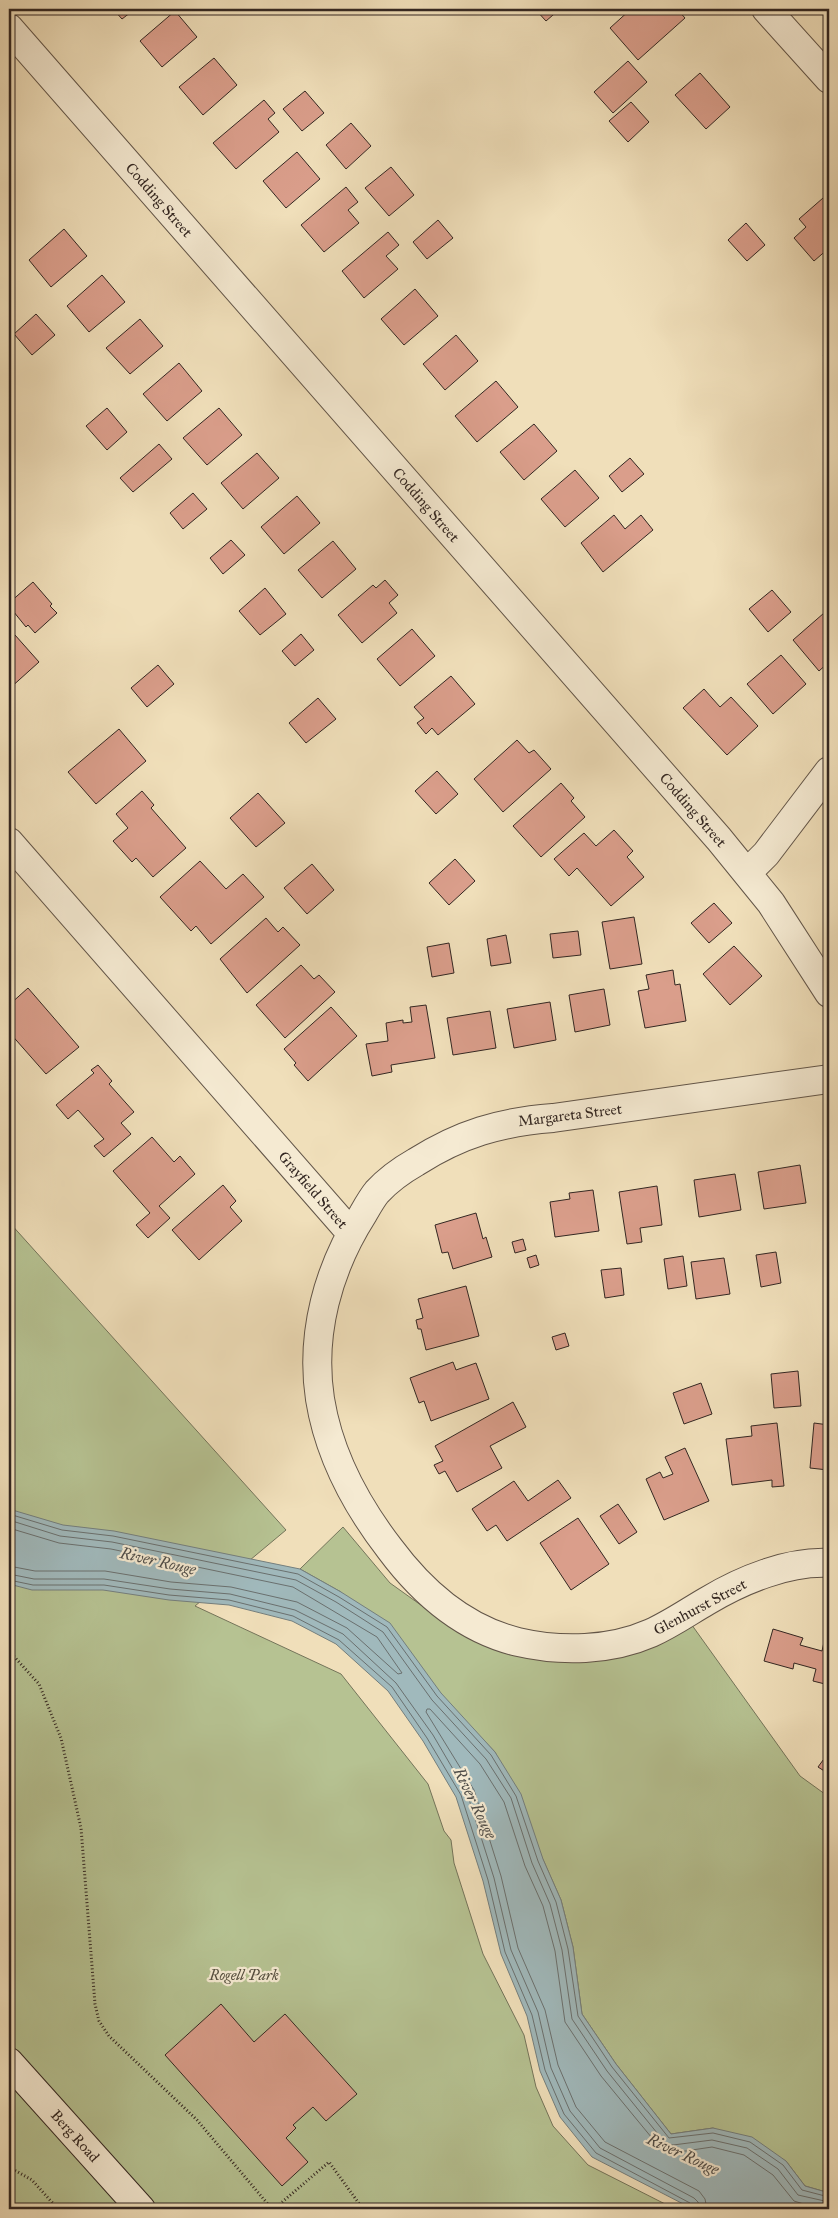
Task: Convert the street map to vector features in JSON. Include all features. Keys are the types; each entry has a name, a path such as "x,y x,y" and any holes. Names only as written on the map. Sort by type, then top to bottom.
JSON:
{"street":[{"path":"766,9 829,80"},
{"name":"Codding Street","path":"9,28 747,873 771,903 829,993"},
{"path":"747,873 766,854 829,771"},
{"name":"Grayfield Street","path":"9,842 351,1233 341,1251 326,1293 320,1324 318,1376 320,1400 327,1429 344,1478 370,1523 410,1576 430,1595 459,1616 484,1631 517,1642 551,1648 570,1648"},
{"name":"Margareta Street","path":"351,1233 377,1192 401,1171 442,1145 486,1128 524,1120 552,1118 829,1079"},
{"name":"Glenhurst Street","path":"570,1648 620,1643 672,1623 734,1586 792,1567 829,1563"},
{"name":"Berg Road","path":"9,2062 141,2209"}],"path":[{"path":"9,1651 39,1684 61,1738 81,1828 94,1994 98,2021 109,2036 198,2120 273,2209 329,2162 363,2209"},
{"path":"9,2167 32,2180 58,2209"}],"green space":[{"name":"Rogell Park","path":"9,1222 286,1530 195,1606 341,1674 428,1784 444,1831 451,1840 454,1863 483,1954 524,2035 536,2087 553,2126 588,2165 675,2209 9,2209"},
{"path":"343,1527 390,1583 453,1628 501,1651 584,1656 689,1621 800,1776 829,1797 829,2190 826,2192 805,2186 786,2161 713,2128 671,2134 616,2064 582,2014 573,1947 561,1900 495,1752 341,1592 300,1569"}],"water":[{"name":"River Rouge","path":"9,1509 63,1525 114,1531 300,1569 390,1623 441,1693 495,1752 521,1794 543,1859 561,1900 573,1947 582,2014 616,2064 671,2134 713,2128 752,2137 786,2161 805,2186 826,2192 829,2190 829,2209 693,2209 592,2157 560,2117 540,2071 527,2016 501,1954 483,1881 456,1797 423,1741 388,1691 336,1644 292,1621 229,1605 169,1600 103,1590 32,1590 9,1584"}],"building":[{"path":"113,9 135,9 122,19"},
{"path":"535,9 560,9 546,21"},
{"path":"631,9 677,9 685,18 638,60 610,28"},
{"path":"175,11 197,37 162,67 140,41"},
{"path":"214,58 237,85 203,115 179,87"},
{"path":"628,61 647,82 613,113 594,92"},
{"path":"700,73 730,107 706,129 675,95"},
{"path":"305,91 324,113 302,131 283,109"},
{"path":"264,100 275,113 268,119 279,132 236,169 213,143"},
{"path":"631,102 649,122 628,142 609,121"},
{"path":"351,123 371,146 346,169 326,145"},
{"path":"297,152 320,179 286,208 263,181"},
{"path":"391,167 414,195 389,216 365,188"},
{"path":"346,187 358,202 348,210 359,223 324,252 301,225"},
{"path":"823,198 829,205 829,248 814,261 794,238 806,227 799,219"},
{"path":"438,220 453,238 427,259 413,242"},
{"path":"746,223 765,245 747,261 728,240"},
{"path":"64,229 87,256 51,287 29,260"},
{"path":"388,232 399,245 386,256 398,269 364,298 342,271"},
{"path":"102,275 125,302 89,332 67,306"},
{"path":"415,289 438,316 404,345 381,319"},
{"path":"36,314 55,335 32,355 14,334"},
{"path":"140,319 163,346 130,374 106,348"},
{"path":"456,335 478,361 445,390 423,364"},
{"path":"829,350 829,362 823,355"},
{"path":"179,363 202,391 167,421 143,394"},
{"path":"496,381 518,407 477,442 455,416"},
{"path":"107,408 127,432 107,450 86,426"},
{"path":"219,408 242,435 207,465 183,438"},
{"path":"534,424 557,451 524,480 500,452"},
{"path":"159,444 172,459 133,492 120,478"},
{"path":"257,453 279,478 243,509 221,483"},
{"path":"630,458 644,474 622,492 609,476"},
{"path":"575,470 599,498 565,527 541,499"},
{"path":"193,493 207,509 183,529 170,513"},
{"path":"297,496 320,523 284,554 261,527"},
{"path":"614,515 625,529 641,515 653,530 603,572 581,543"},
{"path":"231,540 245,555 223,574 210,558"},
{"path":"333,541 356,569 322,598 298,570"},
{"path":"385,580 398,595 389,603 397,613 362,643 338,615 373,585 376,588"},
{"path":"33,582 52,604 50,606 57,613 35,633 28,625 26,627 9,606 9,603"},
{"path":"265,588 286,614 260,635 239,611"},
{"path":"772,590 791,612 768,632 749,609"},
{"path":"824,613 829,618 829,662 819,671 793,640"},
{"path":"412,629 435,656 400,686 377,659"},
{"path":"301,634 314,650 295,666 282,651"},
{"path":"15,635 39,662 9,689 9,641"},
{"path":"781,655 806,684 773,714 747,684"},
{"path":"158,665 174,684 147,707 131,688"},
{"path":"451,676 475,704 438,735 432,728 426,734 417,723 424,718 414,707"},
{"path":"704,689 720,707 731,697 758,726 727,755 683,708"},
{"path":"318,698 336,719 306,743 289,723"},
{"path":"119,729 146,761 96,804 68,772"},
{"path":"517,740 529,753 534,750 551,769 503,812 474,779"},
{"path":"437,771 458,794 436,814 415,791"},
{"path":"561,783 574,798 571,801 585,817 541,857 513,826"},
{"path":"142,791 154,805 151,808 186,848 153,877 136,858 132,862 113,841 128,828 116,814"},
{"path":"258,793 285,823 256,847 230,818"},
{"path":"614,830 633,851 627,857 644,877 611,906 577,868 569,876 554,859 584,833 596,846"},
{"path":"455,859 475,881 449,905 429,883"},
{"path":"200,861 226,889 243,874 264,897 211,944 196,926 191,931 160,897"},
{"path":"312,864 334,890 307,914 284,888"},
{"path":"714,903 732,923 709,943 691,923"},
{"path":"634,917 642,964 610,969 602,922"},
{"path":"266,918 278,932 283,927 300,945 247,993 220,959"},
{"path":"578,931 581,955 553,958 550,934"},
{"path":"506,935 511,963 491,966 487,939"},
{"path":"449,943 454,973 432,977 427,947"},
{"path":"734,946 762,976 730,1005 703,974"},
{"path":"301,965 314,979 319,975 335,992 285,1038 256,1005"},
{"path":"673,970 675,985 680,984 686,1021 645,1028 638,991 649,989 646,975"},
{"path":"28,988 79,1047 46,1074 9,1032 9,1005"},
{"path":"604,989 610,1025 575,1032 569,995"},
{"path":"550,1002 556,1040 514,1048 507,1009"},
{"path":"426,1005 435,1058 391,1065 392,1072 372,1076 366,1044 388,1041 386,1023 403,1020 403,1023 412,1022 410,1007"},
{"path":"331,1007 357,1036 308,1081 294,1065 296,1063 284,1049"},
{"path":"490,1011 496,1048 453,1055 447,1018"},
{"path":"98,1065 112,1081 109,1084 134,1112 121,1123 131,1134 104,1157 94,1146 104,1139 78,1110 68,1119 56,1105 94,1073 91,1070"},
{"path":"152,1137 174,1162 180,1156 195,1174 159,1206 170,1218 148,1238 136,1225 150,1213 113,1171"},
{"path":"826,1159 829,1159 829,1200"},
{"path":"800,1165 806,1203 764,1209 758,1172"},
{"path":"735,1174 741,1210 699,1217 694,1180"},
{"path":"223,1185 236,1201 230,1207 242,1221 199,1260 172,1230"},
{"path":"657,1186 662,1225 640,1228 642,1242 627,1244 619,1192"},
{"path":"593,1190 599,1231 555,1237 550,1202 570,1199 569,1193"},
{"path":"476,1213 483,1239 486,1237 492,1257 453,1269 448,1252 442,1253 435,1225"},
{"path":"523,1239 526,1250 515,1253 512,1242"},
{"path":"776,1252 781,1283 761,1287 756,1255"},
{"path":"536,1255 539,1265 530,1268 527,1258"},
{"path":"683,1256 687,1286 668,1289 664,1259"},
{"path":"724,1258 730,1294 696,1299 691,1262"},
{"path":"621,1268 624,1295 605,1298 601,1270"},
{"path":"825,1273 829,1273 829,1306 827,1306"},
{"path":"466,1286 479,1336 426,1350 421,1329 418,1329 416,1320 423,1318 418,1299"},
{"path":"565,1333 569,1346 556,1350 552,1337"},
{"path":"453,1362 456,1370 476,1363 489,1399 431,1421 424,1401 419,1403 410,1378"},
{"path":"798,1371 801,1406 774,1408 771,1374"},
{"path":"701,1383 712,1414 684,1424 673,1393"},
{"path":"513,1402 526,1427 490,1446 502,1468 457,1492 445,1471 439,1474 434,1465 443,1461 435,1446"},
{"path":"777,1423 784,1486 772,1487 772,1480 732,1485 726,1439 752,1436 751,1426"},
{"path":"814,1423 829,1425 829,1472 828,1470 810,1468"},
{"path":"685,1448 709,1501 664,1520 646,1479 660,1472 663,1478 673,1474 665,1457"},
{"path":"558,1480 571,1498 507,1541 496,1525 487,1531 472,1509 514,1481 528,1501"},
{"path":"618,1504 637,1532 619,1544 600,1516"},
{"path":"578,1518 609,1564 571,1590 540,1543"},
{"path":"773,1629 803,1638 800,1645 822,1651 824,1642 829,1644 829,1685 813,1681 816,1669 794,1663 793,1669 764,1661"},
{"path":"829,1752 829,1774 818,1767"},
{"path":"221,2004 254,2042 285,2014 357,2094 326,2121 313,2107 293,2125 296,2128 286,2138 308,2162 282,2186 165,2055"}]}
